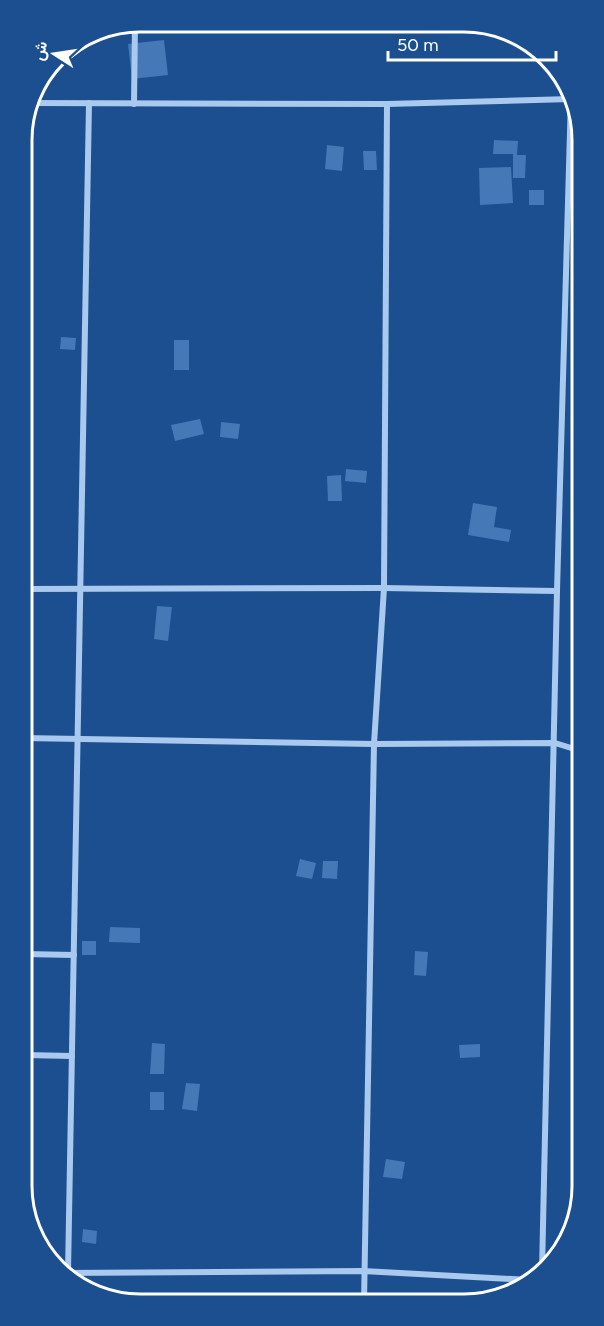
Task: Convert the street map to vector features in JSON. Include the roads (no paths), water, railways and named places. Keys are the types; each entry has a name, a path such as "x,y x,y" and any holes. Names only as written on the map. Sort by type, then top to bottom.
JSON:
{"street":[{"path":"134,104 135,32"},
{"path":"38,103 387,104 564,98"},
{"path":"68,1268 90,103"},
{"path":"364,1294 374,744 384,588 387,104"},
{"path":"542,1262 570,119"},
{"path":"32,589 384,588 557,591"},
{"path":"32,738 374,744 555,743 572,748"},
{"path":"32,954 74,955"},
{"path":"32,1055 72,1056"},
{"path":"75,1273 363,1271 519,1279"}]}
